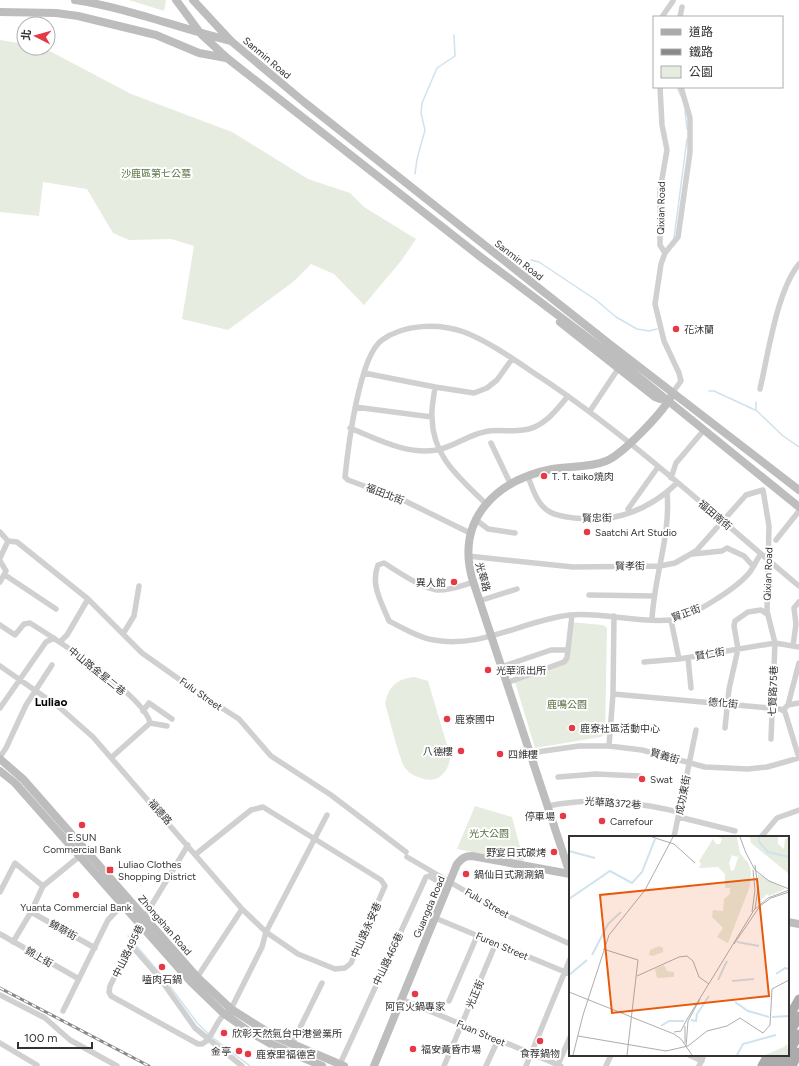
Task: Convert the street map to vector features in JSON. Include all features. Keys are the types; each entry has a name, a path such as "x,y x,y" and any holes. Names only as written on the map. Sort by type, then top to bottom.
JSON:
{"main road":[{"path":"789,1017 799,998"},
{"path":"789,1035 799,1016"},
{"path":"789,1053 799,1034"},
{"path":"792,1066 799,1052"},
{"path":"762,1066 767,1056"},
{"path":"772,1066 777,1056"},
{"path":"782,1066 787,1056"}],"street":[{"name":"Sanmin Road","path":"75,0 120,9 201,34 231,41"},
{"name":"Sanmin Road","path":"176,0 201,34 227,58 570,324 799,507"},
{"name":"Sanmin Road","path":"193,0 231,41 304,102 484,245 799,490"},
{"path":"663,16 672,2"},
{"path":"680,16 682,7"},
{"name":"Sanmin Road","path":"0,12 56,13 78,16 156,35 199,53 227,58"},
{"name":"Qixian Road","path":"660,88 662,125 667,150 660,190 660,245 665,253"},
{"path":"673,392 681,381 679,373 664,341 655,304 661,264 665,253 678,237 690,152 690,118 681,88"},
{"path":"478,254 484,245"},
{"path":"760,389 782,297 792,273 799,264"},
{"name":"Sanmin Road","path":"535,298 565,326 618,369 655,397 668,401"},
{"name":"福田北街","path":"470,533 405,501 348,480 344,476 350,428 355,406 368,362 381,340 406,328 425,326 447,328 464,332 512,358 590,411 630,444"},
{"path":"364,373 435,387 474,392 488,388 497,380 512,358"},
{"path":"590,411 618,369"},
{"path":"435,387 432,416 433,429 439,449 444,460 486,504"},
{"name":"光華路","path":"569,872 479,601 468,556 470,533 475,519 486,504 495,494 511,485 528,477 552,469 591,466 606,461 619,454 630,444 668,401 673,392"},
{"path":"350,428 403,448 439,449 460,443 483,432 525,430 541,424 555,412 568,396"},
{"path":"355,406 432,416"},
{"path":"671,478 676,463 704,430"},
{"path":"491,443 511,485"},
{"name":"福田南街","path":"630,444 799,586"},
{"path":"628,509 658,467"},
{"path":"764,490 776,473"},
{"name":"賢忠街","path":"528,477 539,503 550,513 599,520 624,516 649,505 668,492 677,483"},
{"name":"Qixian Road","path":"764,490 769,526 767,614 775,643"},
{"name":"賢孝街","path":"468,556 573,567 660,566 675,563 696,551 746,495 764,490"},
{"path":"652,620 653,596 665,548 669,508 668,492"},
{"path":"776,540 799,511"},
{"path":"475,519 488,528 515,533"},
{"name":"Fulu Street","path":"0,532 8,541 17,542 88,598 142,653 200,694 240,719 271,756 331,795 407,855 449,884 508,916 569,944"},
{"path":"0,582 5,575 5,567 0,559 8,541"},
{"path":"692,554 706,554 722,551 728,548 744,556 753,566"},
{"name":"賢正街","path":"474,582 450,589 437,590 422,584 384,563 378,565 374,573 374,583 389,621 433,640 465,642 491,637 531,623 572,615 671,620 701,610 749,572 761,554"},
{"path":"5,575 56,609"},
{"path":"123,634 134,616 140,586"},
{"path":"479,601 516,588"},
{"path":"589,595 653,596"},
{"path":"60,642 67,635 88,598"},
{"path":"775,643 796,646 794,608 799,602"},
{"path":"725,728 738,649 734,626 736,621 748,612 761,610 767,614"},
{"path":"506,683 564,662 568,650 572,615"},
{"path":"609,746 613,694 614,616"},
{"path":"671,620 679,659"},
{"name":"中山路金星二巷","path":"0,625 15,635 24,624 30,622 110,678 143,711 150,723"},
{"path":"0,708 46,642 54,638"},
{"name":"賢仁街","path":"644,662 688,658 775,643"},
{"name":"七賢路75巷","path":"771,739 775,643"},
{"path":"501,667 551,650 568,650"},
{"path":"688,658 691,688"},
{"path":"799,663 788,705 783,710 785,712 799,758"},
{"path":"0,758 26,705 52,665"},
{"name":"福德路","path":"0,666 37,690 74,719 112,757 242,909 266,932"},
{"name":"德化街","path":"613,694 773,707 783,710"},
{"path":"143,711 149,703 172,719"},
{"path":"788,705 799,703"},
{"path":"112,757 150,723 167,726"},
{"name":"成功東街","path":"674,836 696,730"},
{"name":"賢義街","path":"530,753 580,746 609,746 642,750 689,763 720,769 767,767 799,758"},
{"name":"Zhongshan Road","path":"0,758 24,779 123,904 192,984 223,1014 271,1044 322,1066"},
{"name":"Zhongshan Road","path":"0,771 16,784 145,916 197,977 231,1009 274,1036 342,1065"},
{"path":"558,777 596,774 639,776"},
{"name":"光華路372巷","path":"547,806 592,800 637,803 735,831"},
{"name":"中山路永安巷","path":"196,854 257,808 263,807 272,811 381,880 385,886 351,963 345,968 336,969 298,954 266,932"},
{"path":"762,836 777,818 799,810"},
{"path":"208,1039 223,1014 231,1009 262,947 266,932 316,839 327,814"},
{"name":"中山路495巷","path":"188,845 145,916 110,986 109,992 111,996 198,1044 205,1043 208,1039"},
{"path":"13,942 31,912 42,886 83,854"},
{"name":"Guangda Road","path":"374,1066 457,864 466,856 569,875"},
{"path":"0,892 15,863 42,886"},
{"name":"中山路466巷","path":"342,1065 426,877 429,876 449,884"},
{"path":"63,1011 111,914 123,904"},
{"path":"192,984 242,909"},
{"name":"錦華街","path":"31,912 95,948"},
{"name":"Furen Street","path":"435,918 568,973"},
{"path":"789,922 799,924"},
{"name":"錦上街","path":"0,934 79,979"},
{"path":"449,1002 477,936"},
{"name":"光正街","path":"444,1066 496,943"},
{"path":"131,945 159,977 195,1028 242,1066"},
{"path":"526,1066 568,973"},
{"path":"292,1044 322,983"},
{"path":"0,995 45,1018 70,1040 117,1066"},
{"name":"Fuan Street","path":"401,999 560,1065"},
{"path":"560,1065 569,1039"},
{"path":"486,1066 498,1040"},
{"path":"0,1042 37,1065"},
{"path":"606,1066 611,1056"},
{"path":"692,1056 702,1061"}],"green space":[{"path":"129,0 165,0 166,1 164,11"},
{"name":"沙鹿區第七公墓","path":"0,40 16,43 16,56 56,56 56,54 131,94 232,132 308,179 350,193 364,207 416,239 401,261 364,305 334,274 311,264 293,282 228,330 182,319 194,246 171,239 129,240 113,233 87,189 43,182 39,216 0,212"},
{"name":"鹿鳴公園","path":"570,622 603,625 607,628 605,734 601,737 535,748 515,682 558,667 566,656"},
{"path":"414,677 428,681 450,755 450,761 446,771 438,778 429,780 411,774 405,768 397,747 385,703 391,688 395,684"},
{"name":"光大公園","path":"475,806 512,817 524,862 457,849"}],"waterway":[{"path":"415,174 417,159 425,130 421,113 422,103 437,68 455,56 454,35"},
{"path":"677,88 681,96"},
{"path":"685,111 687,129"},
{"path":"674,238 687,139"},
{"path":"531,260 539,262 596,300 616,317 637,329 649,331 657,329"},
{"path":"709,391 714,391 755,410"},
{"path":"756,402 756,410 783,436 799,447"},
{"path":"128,936 132,940"},
{"path":"134,943 163,977 198,1024 209,1034"},
{"path":"212,1037 250,1066"}],"railway":[{"path":"0,988 149,1066"}],"place":[{"name":"花沐蘭","path":"676,329"},
{"name":"T. T. taiko燒肉","path":"544,476"},
{"name":"Saatchi Art Studio","path":"587,532"},
{"name":"異人館","path":"454,582"},
{"name":"光華派出所","path":"488,670"},
{"name":"鹿寮國中","path":"447,719"},
{"name":"鹿寮社區活動中心","path":"572,728"},
{"name":"八德樓","path":"461,751"},
{"name":"四維樓","path":"500,754"},
{"name":"Swat","path":"642,779"},
{"name":"停車場","path":"563,816"},
{"name":"Carrefour","path":"602,821"},
{"name":"E.SUN Commercial Bank","path":"82,825"},
{"name":"野宴日式碳烤","path":"554,852"},
{"name":"Luliao Clothes Shopping District","path":"110,870"},
{"name":"鍋仙日式涮涮鍋","path":"466,874"},
{"name":"Yuanta Commercial Bank","path":"76,895"},
{"name":"嗑肉石鍋","path":"162,967"},
{"name":"阿官火鍋專家","path":"415,994"},
{"name":"欣彰天然氣台中港營業所","path":"224,1033"},
{"name":"食荐鍋物","path":"540,1041"},
{"name":"福安黃昏市場","path":"413,1049"},
{"name":"金亭","path":"239,1051"},
{"name":"鹿寮里福德宮","path":"248,1054"}],"district":[{"name":"Luliao","path":"51,702"}]}
